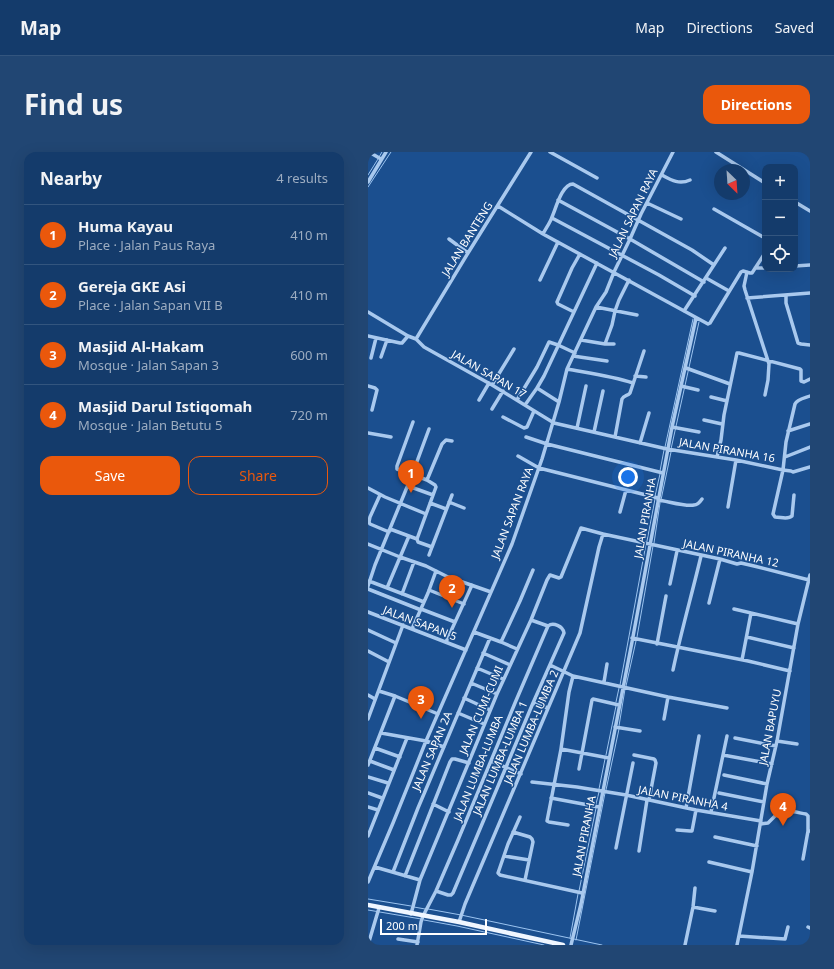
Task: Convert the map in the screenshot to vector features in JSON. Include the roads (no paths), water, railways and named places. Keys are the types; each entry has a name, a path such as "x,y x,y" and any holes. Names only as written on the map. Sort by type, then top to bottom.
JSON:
{"main road":[{"path":"368,906 458,922 563,945"}],"street":[{"path":"368,152 381,159"},
{"path":"368,182 386,152"},
{"name":"JALAN BANTENG","path":"417,338 531,152"},
{"path":"550,152 597,178"},
{"name":"JALAN SAPAN RAYA","path":"368,882 370,873 375,867 426,741 512,544 554,422 567,369 596,307 606,292 638,220 673,152"},
{"path":"716,152 762,181"},
{"path":"368,171 373,174"},
{"path":"662,175 678,182 687,182 690,180"},
{"path":"543,234 552,218 558,200 566,187 573,184 692,250 714,265"},
{"path":"558,200 705,280 729,291"},
{"path":"647,203 682,219"},
{"path":"798,205 810,211"},
{"path":"498,206 543,234 629,280 706,324 710,322 741,272 752,273 762,258"},
{"path":"714,209 762,236"},
{"path":"552,218 695,296"},
{"path":"449,239 468,253"},
{"path":"540,280 558,242"},
{"path":"684,311 725,248"},
{"path":"574,312 558,304 557,302 580,254"},
{"path":"525,406 544,376 597,263"},
{"path":"798,266 810,266"},
{"path":"755,268 762,268"},
{"path":"747,272 744,286 768,360 769,370 766,395"},
{"path":"604,344 612,325 619,300 629,280"},
{"path":"747,298 810,293"},
{"path":"786,295 786,303 798,343 810,345"},
{"path":"596,307 637,315"},
{"name":"JALAN SAPAN 17","path":"368,312 408,336 417,338 424,347 491,384 525,406 554,422 615,437"},
{"name":"JALAN PIRANHA","path":"572,945 672,427 696,318"},
{"path":"368,336 402,343 408,336"},
{"path":"371,358 376,338"},
{"path":"381,357 387,340"},
{"path":"581,340 604,344 614,344"},
{"path":"517,400 537,367 548,344 551,342 574,355 607,361"},
{"path":"479,400 514,349"},
{"path":"615,437 622,399 624,396 629,394 644,351"},
{"path":"717,457 721,440 722,424 737,353 800,369 801,381 804,382 810,379"},
{"path":"686,368 730,384"},
{"path":"567,369 633,382"},
{"path":"635,376 646,378"},
{"path":"368,386 377,390 372,410"},
{"path":"577,428 586,386"},
{"path":"681,386 698,390"},
{"path":"537,388 559,402"},
{"path":"492,409 503,391"},
{"path":"594,432 603,392"},
{"path":"794,495 791,518 775,517 773,514 783,470 788,431 796,402 810,396"},
{"path":"711,397 727,401"},
{"path":"503,417 526,428 534,411"},
{"path":"640,443 649,413"},
{"path":"704,420 722,424"},
{"path":"413,422 397,466 398,470 427,480 436,487 417,539"},
{"path":"788,431 810,424"},
{"path":"672,427 699,432"},
{"path":"424,602 387,588 368,583 408,486 429,429"},
{"path":"368,434 391,437"},
{"path":"526,437 547,444 663,473"},
{"name":"JALAN PIRANHA 16","path":"615,437 668,449 736,460 793,472 810,467"},
{"path":"427,480 442,444 446,440 452,441"},
{"path":"785,456 810,447"},
{"path":"518,456 539,468 658,499 694,506 702,499"},
{"path":"728,506 736,460"},
{"path":"408,486 433,495"},
{"path":"368,488 400,504 426,514"},
{"path":"620,512 626,490"},
{"path":"380,495 370,517 370,524 409,536 417,539 418,542 432,547"},
{"path":"429,555 452,495"},
{"path":"449,502 464,508"},
{"path":"430,503 446,509"},
{"name":"JALAN PIRANHA 12","path":"581,528 677,551 737,564 754,566 809,580"},
{"name":"JALAN CUMI-CUMI","path":"411,914 420,880 496,694 531,620 547,580 550,575 559,578 561,577 581,528"},
{"name":"JALAN LUMBA-LUMBA 2","path":"458,922 582,628 599,547 604,534"},
{"path":"387,588 409,536"},
{"path":"368,544 436,570 448,577 491,592"},
{"path":"670,584 677,551"},
{"path":"673,670 700,556"},
{"path":"709,603 720,560"},
{"path":"402,594 414,562"},
{"path":"412,629 436,570"},
{"path":"502,642 533,570"},
{"name":"JALAN BAPUYU","path":"737,945 757,846 767,784 777,741 798,624 810,575"},
{"path":"446,642 472,585"},
{"path":"368,590 455,622"},
{"path":"429,590 464,604"},
{"path":"657,644 666,596"},
{"path":"734,609 798,624"},
{"name":"JALAN SAPAN 5","path":"368,612 466,650"},
{"path":"742,660 751,613"},
{"path":"531,620 548,626"},
{"name":"JALAN LUMBA-LUMBA 1","path":"436,891 448,895 453,893 550,665 564,631 562,628 553,624 548,626"},
{"path":"368,719 369,711 379,691 403,625"},
{"name":"JALAN LUMBA-LUMBA","path":"417,944 423,916 436,891 458,840 548,626"},
{"path":"368,630 396,643"},
{"path":"474,632 517,649"},
{"path":"747,637 794,648"},
{"name":"JALAN SAPAN 2A","path":"393,872 418,808 490,638"},
{"path":"632,638 790,671"},
{"path":"368,651 389,662"},
{"path":"483,653 510,665"},
{"path":"604,682 607,664"},
{"path":"550,665 573,676 668,697 727,708"},
{"path":"477,668 503,679"},
{"path":"568,825 547,821 573,676"},
{"path":"471,683 496,694"},
{"path":"379,691 438,714"},
{"path":"368,695 375,699"},
{"path":"394,770 369,763 395,696"},
{"path":"664,719 668,697"},
{"path":"464,698 490,710"},
{"path":"579,769 592,700 594,699 619,705"},
{"path":"533,703 548,708"},
{"path":"458,713 484,724"},
{"path":"615,727 640,731"},
{"path":"381,733 426,741 444,747"},
{"path":"686,808 699,736"},
{"path":"711,812 727,736"},
{"path":"368,836 370,825 378,810 407,738"},
{"path":"735,738 776,746"},
{"path":"777,741 797,744"},
{"path":"375,748 400,757"},
{"path":"560,749 609,758"},
{"path":"634,755 654,759 656,763 639,851"},
{"path":"723,755 772,764"},
{"path":"405,876 452,759 469,763"},
{"path":"491,761 521,774"},
{"path":"616,848 633,763"},
{"path":"724,775 767,784"},
{"path":"368,777 388,783"},
{"name":"JALAN PIRANHA 4","path":"532,782 554,784 626,796 761,822"},
{"path":"368,793 382,798"},
{"path":"719,793 764,802"},
{"path":"551,798 599,807"},
{"path":"433,804 448,812"},
{"path":"368,807 378,810"},
{"path":"677,830 692,831 696,810"},
{"path":"761,822 768,824 778,813 781,812 806,814 808,816 809,831 803,859"},
{"path":"520,816 498,873 500,875 582,893"},
{"path":"513,832 530,837 533,842 524,880"},
{"path":"715,837 757,846"},
{"path":"504,856 529,860"},
{"path":"709,862 752,872"},
{"path":"375,867 420,880"},
{"path":"685,945 693,907 695,888"},
{"path":"693,907 715,911"},
{"path":"368,945 379,908"},
{"path":"739,936 785,939 788,927"},
{"path":"398,939 417,944"}],"waterway":[{"path":"379,157 382,152"},
{"path":"368,187 391,152"},
{"path":"368,175 378,159"},
{"path":"665,447 693,319"},
{"path":"671,449 699,322"},
{"path":"660,471 664,450"},
{"path":"661,500 671,452"},
{"path":"655,496 660,474"},
{"path":"647,541 655,499"},
{"path":"654,543 660,503"},
{"path":"620,685 646,544"},
{"path":"637,637 653,546"},
{"path":"626,686 636,641"},
{"path":"616,702 619,688"},
{"path":"619,726 625,689"},
{"path":"606,755 616,706"},
{"path":"606,790 619,729"},
{"path":"599,789 605,759"},
{"path":"596,804 599,792"},
{"path":"576,940 605,793"},
{"path":"579,891 596,808"},
{"path":"570,938 578,894"},
{"path":"368,899 411,906"},
{"path":"414,907 425,909"},
{"path":"428,909 602,945"},
{"path":"368,910 421,919"},
{"path":"424,920 544,945"}],"place":[{"name":"Huma Kayau","path":"411,493"},
{"name":"Gereja GKE Asi","path":"452,608"},
{"name":"Masjid Al-Hakam","path":"421,719"},
{"name":"Masjid Darul Istiqomah","path":"783,826"}]}
